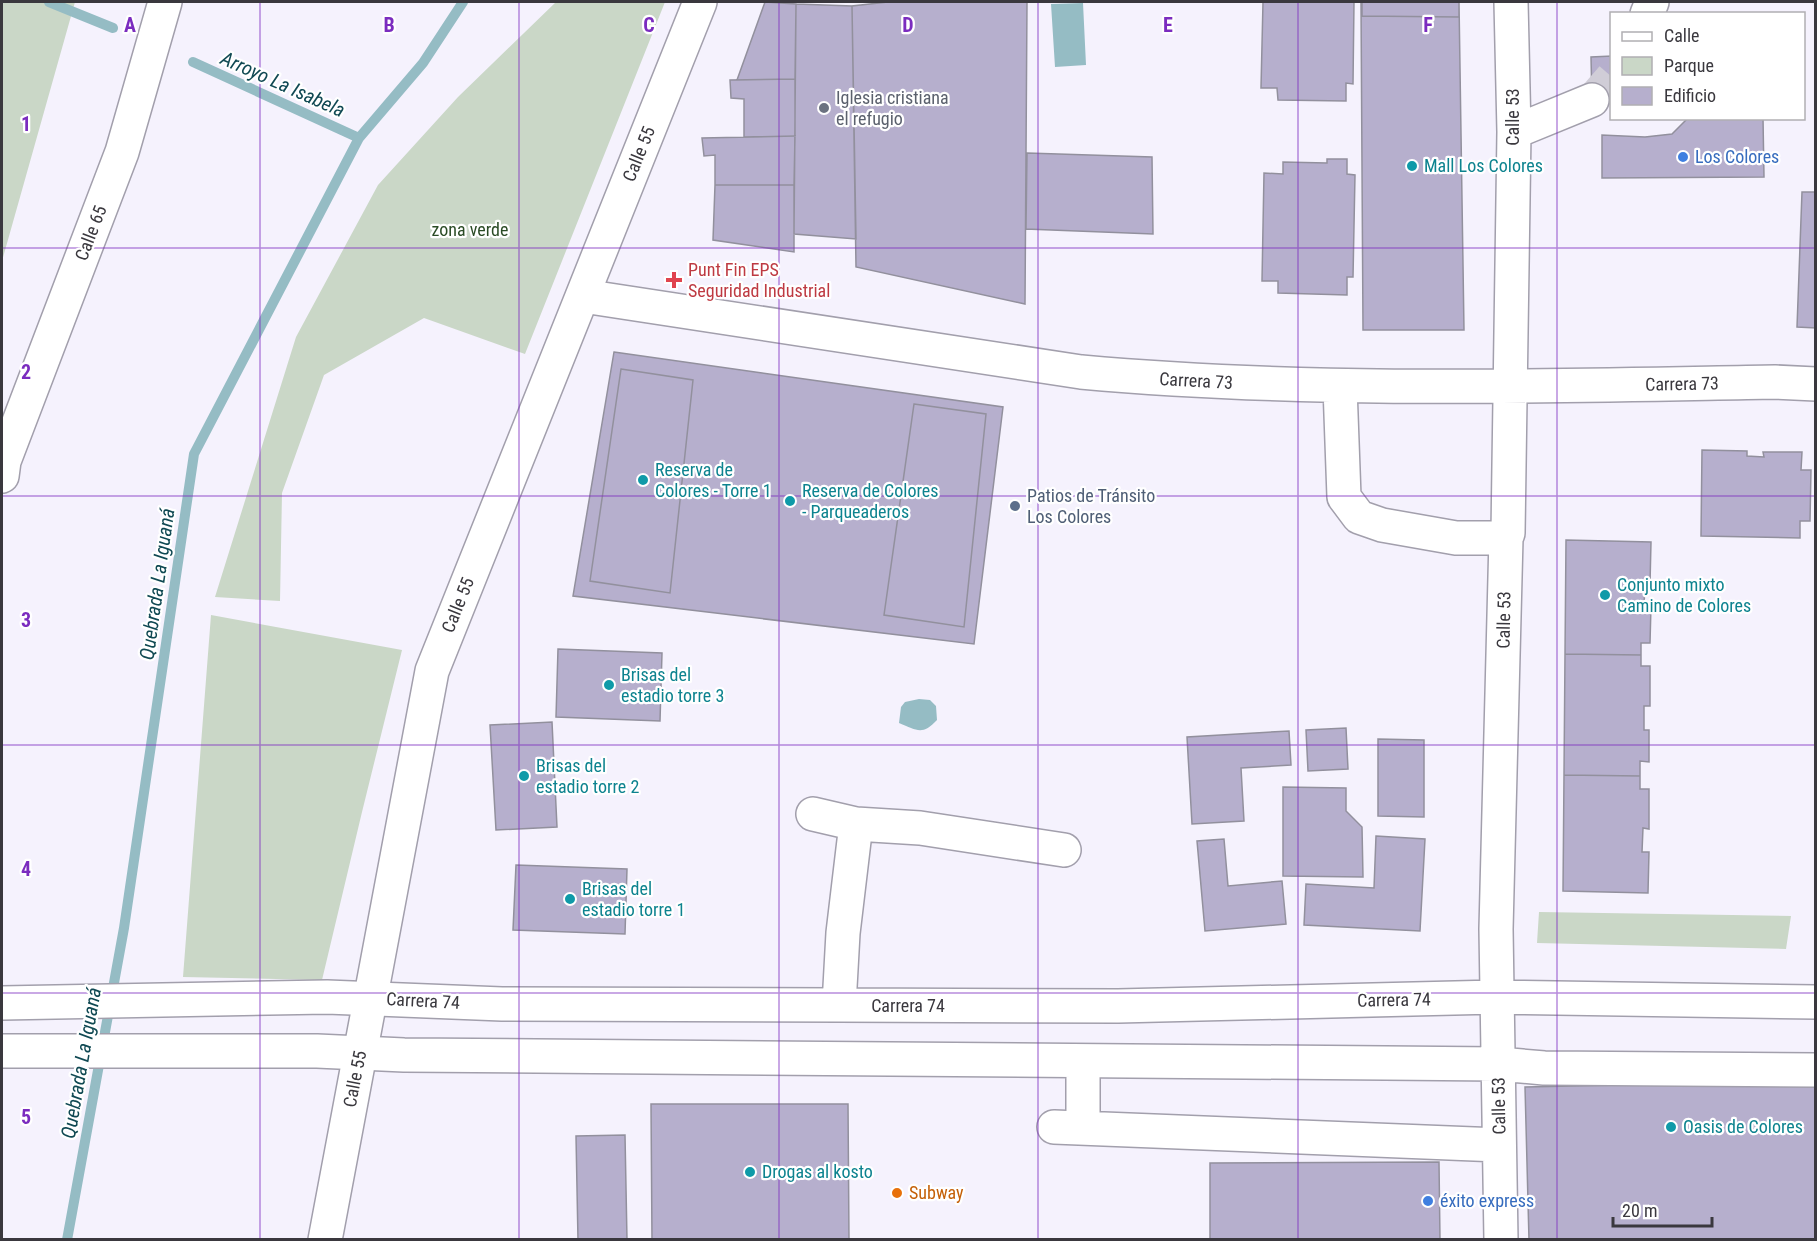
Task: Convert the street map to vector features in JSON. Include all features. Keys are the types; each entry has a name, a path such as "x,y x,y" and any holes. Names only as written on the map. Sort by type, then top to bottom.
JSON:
{"main road":[{"name":"Calle 65","path":"3,468 122,152 165,2"},
{"name":"Calle 55","path":"325,1239 432,671 700,2"},
{"name":"Calle 53","path":"1501,1239 1496,929 1506,538 1508,533 1514,132 1511,2"},
{"path":"1514,132 1592,100"},
{"name":"Carrera 73","path":"582,296 1081,372 1162,379 1340,387 1510,387 1775,382 1815,384"},
{"path":"1340,387 1344,497 1359,517 1382,525 1456,538 1506,538"},
{"path":"813,814 856,824 920,828 1064,850"},
{"path":"840,1005 843,933 856,824"},
{"name":"Carrera 74","path":"2,1003 327,997 502,1004 1118,1006 1496,997 1815,1002"},
{"path":"2,1051 195,1053 317,1051 416,1056 1498,1064 1544,1068 1815,1070"},
{"path":"1083,1061 1068,1127 1499,1144"}],"green space":[{"path":"2,2 75,2 2,261"},
{"name":"zona verde","path":"556,2 665,2 525,354 424,318 324,375 282,493 280,601 215,597 296,337 378,185 458,97"},
{"path":"211,615 402,650 322,980 183,977"},
{"path":"1539,912 1791,916 1786,949 1537,943"}],"water":[{"path":"1083,3 1086,65 1055,67 1051,4"},
{"path":"919,699 930,700 936,706 937,720 923,730 899,723 901,707 905,702"}],"building":[{"path":"765,2 796,4 795,79 737,80"},
{"path":"888,2 1027,2 1025,304 856,267 852,6"},
{"path":"1263,2 1354,2 1353,84 1346,83 1346,101 1278,100 1277,88 1261,88"},
{"name":"Mall Los Colores","path":"1361,2 1459,2 1464,330 1363,330"},
{"path":"1362,2 1459,2 1459,17 1362,16"},
{"name":"Iglesia cristiana el refugio","path":"796,4 852,6 856,239 794,234"},
{"path":"1610,56 1610,100 1592,100 1591,57"},
{"path":"795,79 795,136 744,137 744,99 731,98 730,80"},
{"name":"Los Colores","path":"1686,120 1763,120 1764,177 1602,178 1602,135 1645,137 1672,134"},
{"path":"795,136 794,185 715,185 715,155 704,156 702,138"},
{"path":"1027,153 1152,157 1153,234 1026,229"},
{"path":"1327,159 1347,159 1347,174 1355,175 1353,277 1347,277 1347,295 1278,293 1278,281 1262,281 1264,173 1283,174 1283,162 1327,163"},
{"path":"715,185 794,185 794,252 713,240"},
{"path":"1802,192 1816,192 1816,328 1797,327"},
{"name":"Reserva de Colores - Parqueaderos","path":"614,352 1003,407 974,644 573,596"},
{"name":"Reserva de Colores - Torre 1","path":"621,369 693,380 670,593 590,581"},
{"path":"914,404 986,414 964,627 884,615"},
{"path":"1702,450 1747,451 1747,456 1764,457 1763,452 1802,452 1801,470 1811,470 1810,521 1800,521 1800,538 1701,536"},
{"name":"Conjunto mixto Camino de Colores","path":"1566,540 1651,542 1650,584 1645,583 1644,606 1651,606 1650,643 1641,643 1641,655 1565,654"},
{"name":"Brisas del estadio torre 3","path":"558,649 662,653 660,721 556,717"},
{"path":"1565,654 1641,655 1641,666 1650,666 1650,706 1644,706 1644,730 1649,730 1649,762 1640,761 1640,776 1564,775"},
{"name":"Brisas del estadio torre 2","path":"552,722 557,827 496,830 490,725"},
{"path":"1346,728 1348,769 1308,771 1306,730"},
{"path":"1289,731 1291,765 1241,768 1244,821 1192,824 1187,737"},
{"path":"1378,739 1424,740 1424,817 1378,816"},
{"path":"1564,775 1640,776 1640,789 1649,789 1649,829 1643,828 1642,852 1649,852 1648,893 1563,891"},
{"path":"1283,787 1346,788 1346,811 1362,827 1363,877 1283,876"},
{"path":"1376,836 1425,839 1420,931 1304,925 1306,884 1374,888"},
{"path":"1224,839 1228,886 1282,881 1286,924 1205,931 1197,841"},
{"name":"Brisas del estadio torre 1","path":"516,865 627,869 625,934 513,930"},
{"name":"Oasis de Colores","path":"1816,1081 1816,1240 1529,1240 1525,1087"},
{"name":"Drogas al kosto","path":"651,1104 848,1104 849,1240 652,1240"},
{"path":"625,1135 627,1240 578,1240 576,1136"},
{"path":"1439,1162 1440,1240 1210,1240 1210,1163"}],"waterway":[{"name":"Arroyo La Isabela","path":"49,2 113,28"},
{"name":"Quebrada La Iguaná","path":"67,1240 124,928 194,454 359,138 423,63 463,2"},
{"name":"Arroyo La Isabela","path":"193,62 359,138"}],"tunnel":[{"path":"1592,100 1610,79"}],"place":[{"name":"Iglesia cristiana el refugio","path":"824,108"},
{"name":"Los Colores","path":"1683,157"},
{"name":"Mall Los Colores","path":"1412,166"},
{"name":"Punt Fin EPS Seguridad Industrial","path":"674,280"},
{"name":"Reserva de Colores - Torre 1","path":"643,480"},
{"name":"Reserva de Colores - Parqueaderos","path":"790,501"},
{"name":"Patios de Tránsito Los Colores","path":"1015,506"},
{"name":"Conjunto mixto Camino de Colores","path":"1605,595"},
{"name":"Brisas del estadio torre 3","path":"609,685"},
{"name":"Brisas del estadio torre 2","path":"524,776"},
{"name":"Brisas del estadio torre 1","path":"570,899"},
{"name":"Oasis de Colores","path":"1671,1127"},
{"name":"Drogas al kosto","path":"750,1172"},
{"name":"Subway","path":"897,1193"},
{"name":"éxito express","path":"1428,1201"}]}
